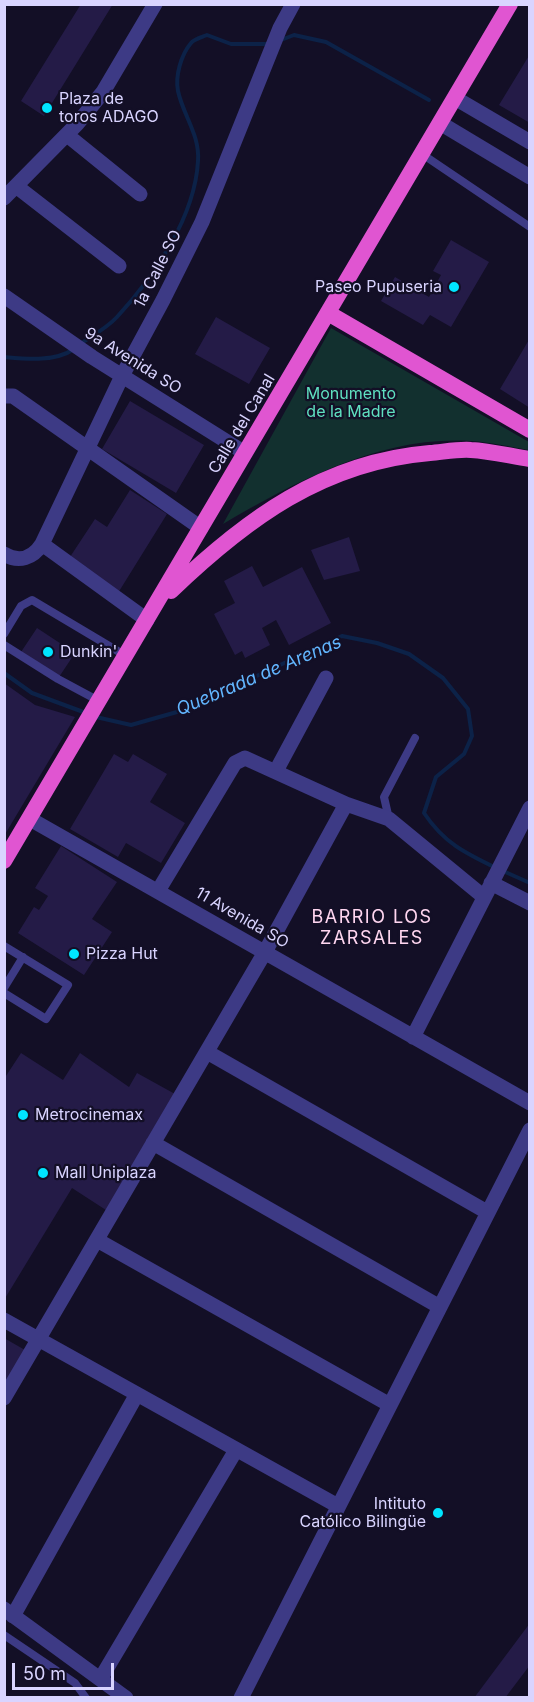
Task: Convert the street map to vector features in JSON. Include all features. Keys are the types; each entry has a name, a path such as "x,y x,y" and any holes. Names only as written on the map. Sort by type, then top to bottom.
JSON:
{"highway":[{"name":"Calle del Canal","path":"5,860 510,4"},
{"path":"328,313 530,430"},
{"path":"151,614 217,546 282,501 345,470 406,455 469,450 530,459"}],"street":[{"path":"4,198 67,135 103,92 155,4"},
{"name":"1a Calle SO","path":"42,544 122,376 201,222 280,28 293,4"},
{"path":"455,98 530,142"},
{"path":"440,123 530,177"},
{"path":"67,135 140,194"},
{"path":"16,186 119,266"},
{"name":"9a Avenida SO","path":"4,296 59,336 245,453"},
{"path":"4,396 13,396 201,528"},
{"path":"4,554 10,558 23,559 34,554 42,544 151,614"},
{"path":"276,771 326,678"},
{"path":"158,891 236,763 245,758 346,804 389,819 490,884 530,903"},
{"path":"4,1398 265,952 346,804"},
{"path":"413,1037 530,808"},
{"name":"11 Avenida SO","path":"30,819 530,1103"},
{"path":"207,1052 487,1212"},
{"path":"241,1698 530,1130"},
{"path":"153,1143 440,1307"},
{"path":"97,1240 390,1405"},
{"path":"4,1320 338,1506"},
{"path":"126,1698 107,1687 9,1612 137,1394"},
{"path":"107,1687 236,1450"}],"lane":[{"path":"422,154 530,226"},
{"path":"4,634 21,606 32,600 126,656"},
{"path":"4,645 98,704"},
{"path":"389,819 384,797 415,738"},
{"path":"4,946 68,985 46,1019 4,993"},
{"path":"4,988 23,957"},
{"path":"4,1635 75,1683 86,1698"}],"green space":[{"name":"Monumento de la Madre","path":"331,328 529,442 529,450 493,443 437,441 373,453 311,477 223,524"}],"building":[{"path":"81,4 113,4 44,116 21,101"},
{"path":"530,54 530,123 499,105"},
{"name":"Paseo Pupuseria","path":"451,240 489,262 451,327 430,315 423,325 381,301 395,277 429,297 441,275 433,271"},
{"path":"216,317 270,348 249,384 195,354"},
{"path":"530,338 530,408 500,389"},
{"path":"130,401 204,445 176,493 102,449"},
{"path":"130,490 167,514 118,593 68,560 95,519 107,527"},
{"path":"349,537 360,571 324,580 311,550"},
{"path":"252,566 263,587 302,567 331,623 289,645 276,620 262,628 270,645 245,658 242,651 235,655 214,614 235,603 224,581"},
{"name":"Dunkin'","path":"37,628 75,653 59,677 21,652"},
{"path":"4,683 35,705 75,717 4,836"},
{"path":"114,754 128,762 133,754 167,774 150,802 185,823 161,863 126,843 118,857 70,829"},
{"path":"61,846 117,882 92,919 112,932 84,975 18,933 34,907 39,910 48,896 35,888"},
{"path":"21,1053 63,1080 80,1053 129,1087 137,1073 175,1094 109,1212 72,1188 4,1300 4,1079"},
{"path":"4,1338 25,1350 4,1385"},
{"path":"530,1623 530,1665 505,1698 474,1698"}],"waterway":[{"path":"80,344 113,321 145,284 170,245 189,203 195,182 198,152 177,85 180,66 187,48 194,40 207,35 231,44 268,44"},
{"path":"281,40 294,35 326,42 429,100"},
{"path":"4,357 50,358 74,349"},
{"name":"Quebrada de Arenas","path":"96,717 131,725 184,710 342,636 377,643 409,654 443,678 468,709 472,736 464,754 436,777 424,813 447,840 496,868"},
{"name":"Quebrada de Arenas","path":"4,673 32,693 86,713"},
{"name":"Quebrada de Arenas","path":"503,871 530,883"}],"place":[{"name":"Plaza de toros ADAGO","path":"47,108"},
{"name":"Paseo Pupuseria","path":"454,287"},
{"name":"Dunkin'","path":"48,652"},
{"name":"Pizza Hut","path":"74,954"},
{"name":"Metrocinemax","path":"23,1115"},
{"name":"Mall Uniplaza","path":"43,1173"},
{"name":"Intituto Católico Bilingüe","path":"438,1513"}],"district":[{"name":"BARRIO LOS ZARSALES","path":"372,928"}]}
